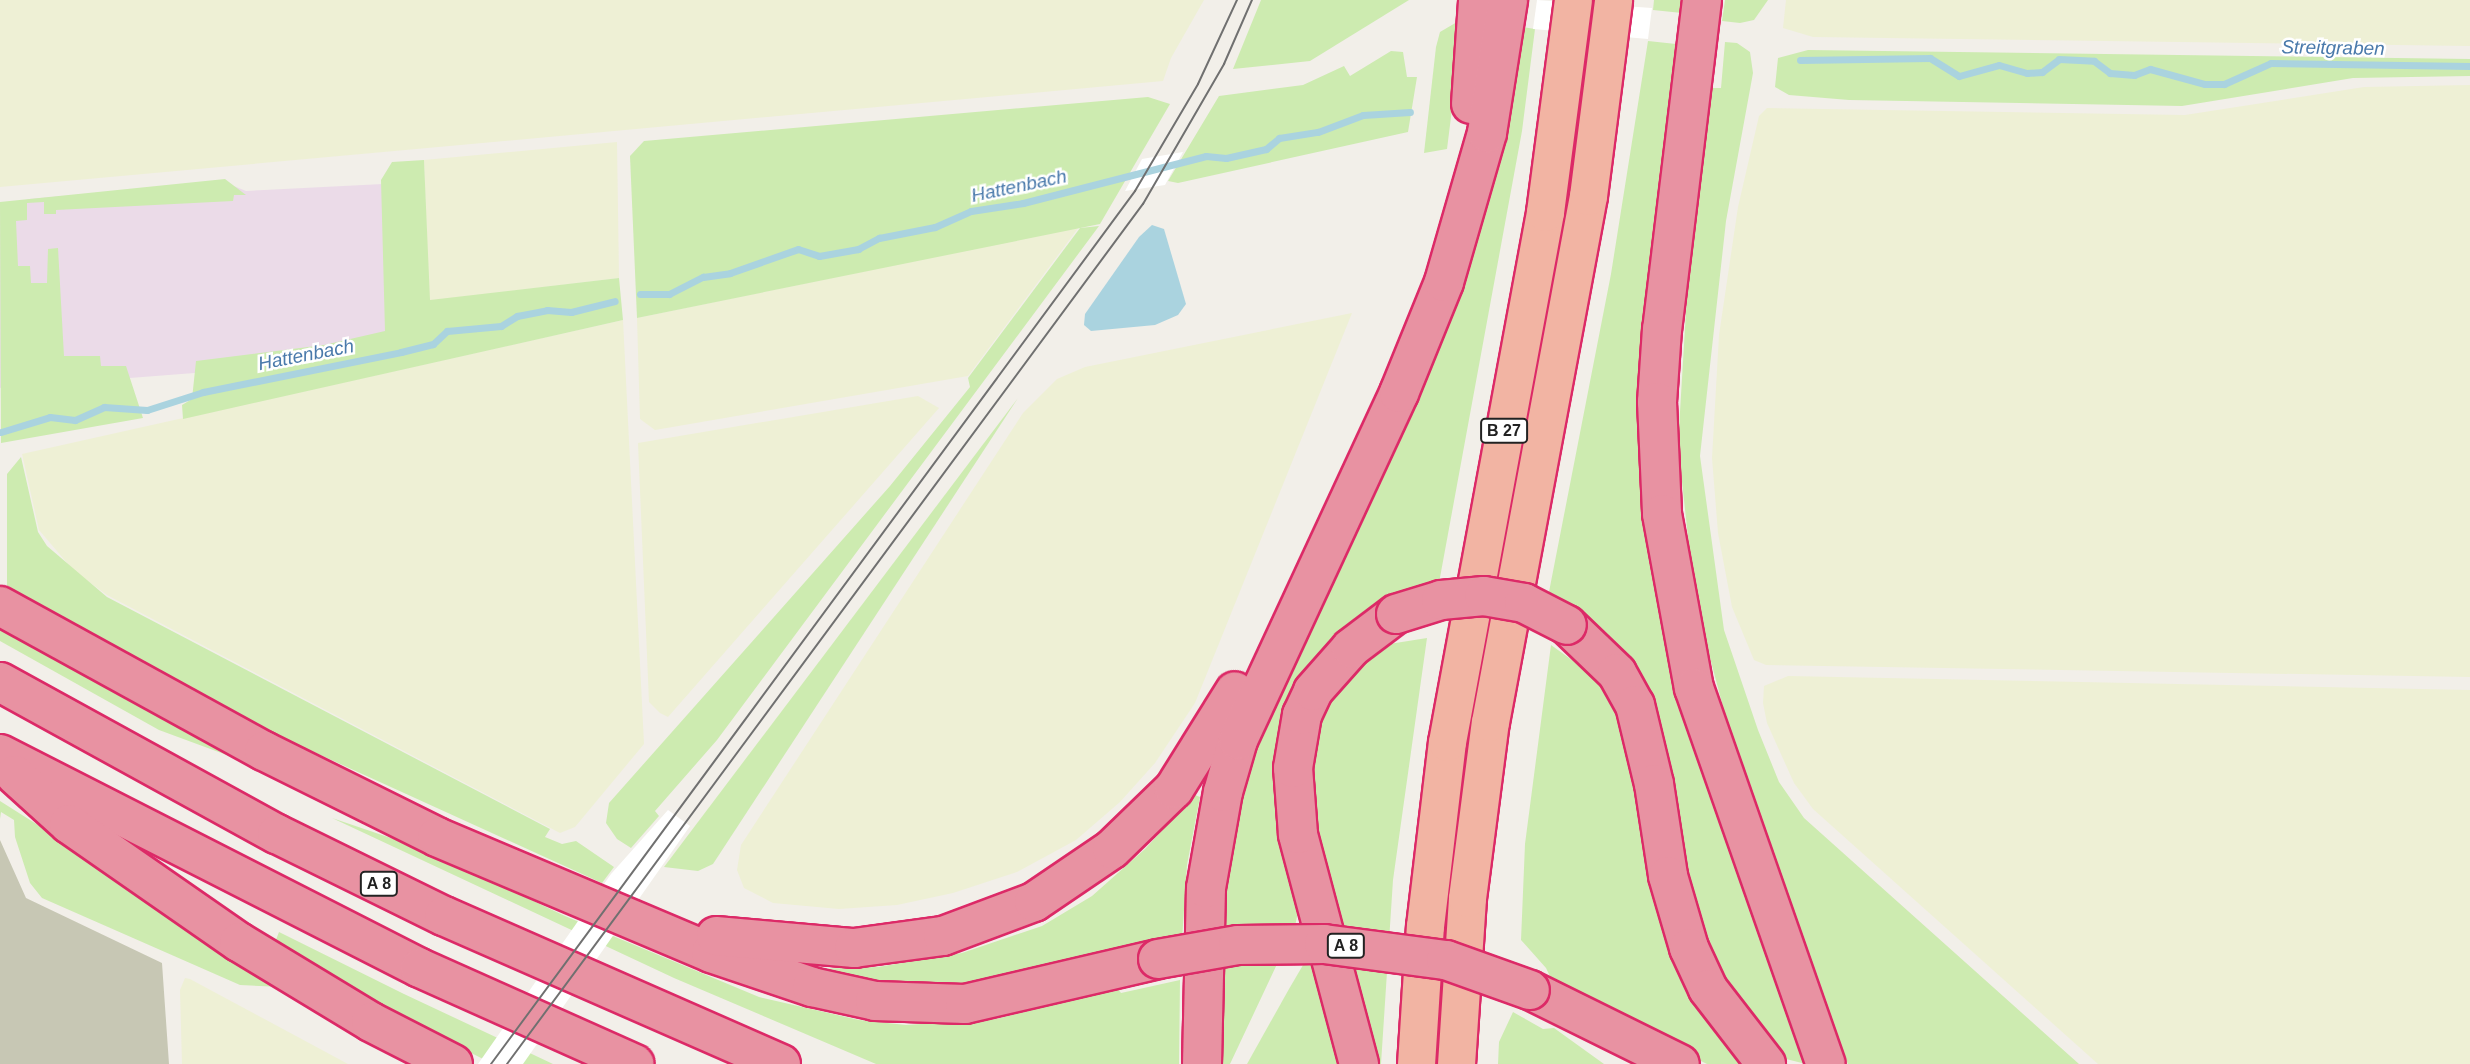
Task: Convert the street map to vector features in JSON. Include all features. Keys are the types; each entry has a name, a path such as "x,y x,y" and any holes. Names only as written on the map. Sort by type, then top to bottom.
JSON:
{"highway":[{"name":"B 27","path":"1416,1064 1425,926 1447,743 1545,212 1572,11"},
{"path":"1202,1064 1206,888 1212,834 1238,740 1429,323 1478,172 1492,12"},
{"name":"B 27","path":"1456,1064 1467,898 1490,722 1601,115 1624,15"},
{"path":"1699,19 1666,284 1657,402 1658,459 1669,572 1694,688 1713,750 1826,1064"},
{"path":"1359,1064 1301,846 1293,799 1293,768 1302,715 1314,691 1351,648 1396,614 1441,600 1484,596 1524,603 1567,625 1617,673 1635,705 1654,783 1668,876 1689,948 1708,989 1766,1064"},
{"name":"A 8","path":"0,606 357,799 632,920 812,987 922,1005 1005,998 1157,959 1238,945 1324,944 1446,960 1530,990 1680,1064"},
{"path":"632,920 765,944 854,948 943,936 1034,902 1112,849 1174,789 1211,736 1250,662 1295,616"},
{"name":"A 8","path":"0,682 277,834 444,916 781,1064"},
{"path":"0,754 311,914 635,1064"},
{"path":"0,760 69,824 239,942 371,1022 453,1064"},
{"path":"1530,990 1620,1064"}],"shaded area":[{"path":"0,0 1204,0 1171,58 1163,81 0,187"},
{"path":"1786,0 2470,0 2470,46 1813,37 1783,28"},
{"path":"2470,85 2470,677 1766,665 1754,660 1732,607 1718,533 1712,458 1719,335 1738,207 1759,116 1767,108 2185,115 2364,87"},
{"path":"617,142 619,278 429,301 424,160"},
{"path":"224,182 246,191 383,184 415,327 272,367 0,388 0,208 29,199"},
{"path":"1079,227 968,376 655,430 640,419 637,318"},
{"path":"1352,313 1195,703 1155,763 1120,802 1076,840 1017,872 953,893 897,905 839,909 773,903 744,888 737,870 741,845 1023,413 1057,379 1085,367"},
{"path":"623,320 644,744 575,827 560,833 107,595 74,571 39,530 22,454"},
{"path":"918,396 939,408 668,717 660,713 649,702 638,443"},
{"path":"1788,676 2470,690 2470,1064 2098,1064 1813,809 1794,783 1767,723 1763,703 1764,686"},
{"path":"0,840 26,898 162,963 169,1064 0,1064"},
{"path":"185,978 348,1064 182,1064 180,990"}],"green space":[{"path":"1261,0 1409,0 1310,61 1233,69"},
{"path":"1654,0 1684,0 1682,13 1653,10"},
{"path":"1725,0 1768,0 1754,20 1740,23 1722,21"},
{"path":"1457,22 1458,61 1447,149 1424,153 1436,47 1440,32"},
{"path":"1523,27 1535,29 1522,131 1439,583 1315,668 1301,899 1295,926 1230,1064 1218,1064 1222,890 1240,779"},
{"path":"1648,41 1676,44 1648,297 1648,539 1671,667 1806,1064 1778,1057 1740,1013 1699,940 1601,642 1564,601 1548,597 1611,274"},
{"path":"1725,42 1737,43 1750,52 1753,73 1726,221 1700,456 1724,630 1758,730 1779,782 1804,818 2079,1064 1848,1064 1731,737 1695,601 1678,445 1689,261 1710,88 1721,88"},
{"path":"1808,50 2470,59 2470,76 2353,78 2182,106 1849,100 1789,95 1775,87 1778,58"},
{"path":"1391,51 1403,52 1407,77 1417,77 1408,132 1178,183 1168,181 1219,96 1303,85 1344,66 1350,76"},
{"path":"1148,97 1170,104 1100,224 637,318 630,156 644,141"},
{"path":"424,160 430,300 619,278 623,320 183,419 182,405 192,399 196,361 324,345 385,331 381,180 392,162"},
{"path":"225,179 246,195 234,195 233,201 56,210 56,214 44,214 44,202 27,203 27,220 16,221 18,266 30,266 31,283 47,283 48,249 58,248 64,356 100,356 101,366 126,366 143,418 1,443 0,202"},
{"path":"1099,226 717,740 655,811 659,816 631,848 617,839 606,823 609,803 890,486 970,387 968,378 1080,228"},
{"path":"1018,398 713,864 698,871 664,867"},
{"path":"21,457 38,532 47,546 107,597 550,829 545,837 562,844 576,841 614,867 602,883 193,697 38,608 7,585 7,474"},
{"path":"0,622 246,758 243,761 159,730 0,641"},
{"path":"1427,638 1393,880 1381,1064 1369,1064 1308,796 1313,736 1342,678 1383,645"},
{"path":"1551,645 1597,678 1618,710 1744,1064 1707,1064 1556,989 1546,968 1521,940 1525,844"},
{"path":"1195,795 1200,797 1187,865 1182,940 927,994 815,969 878,967 962,953 1042,926 1092,896 1145,849"},
{"path":"0,801 109,870 281,987 240,985 42,898 30,883 15,837 14,820 1,812 0,819"},
{"path":"332,818 426,850 565,916 759,997 859,1020 906,1025 996,1019 1118,989 1121,993 1180,980 1179,1064 876,1064 674,978"},
{"path":"279,932 553,1064 493,1064 368,1001 274,945"},
{"path":"1313,948 1345,1064 1247,1064 1289,989"},
{"path":"1513,1012 1543,1029 1554,1028 1604,1064 1498,1064 1499,1042"}],"water":[{"path":"1152,225 1164,229 1186,304 1178,315 1155,325 1091,331 1084,325 1085,314 1139,237"}],"pier":[{"path":"1537,0 1652,8 1648,39 1533,29"},
{"path":"1183,152 1165,185 1125,191 1142,159"},
{"path":"668,810 690,826 523,1064 478,1064 611,874"}],"waterway":[{"name":"Streitgraben","path":"1800,60 1930,58 1959,76 1999,65 2027,73 2042,72 2059,59 2094,61 2110,73 2134,75 2150,69 2205,84 2224,84 2271,63 2470,66"},
{"name":"Hattenbach","path":"640,294 669,294 703,277 730,273 798,249 819,256 858,249 879,238 935,227 971,211 1023,203 1206,156 1226,158 1266,149 1279,138 1318,132 1363,115 1410,112"},
{"name":"Hattenbach","path":"1,432 50,417 75,420 104,407 147,410 203,392 433,344 447,331 501,326 517,316 547,310 571,312 615,301"}],"tram line":[{"path":"491,1064 1135,191 1198,84 1237,0"},
{"path":"507,1064 1143,204 1224,64 1252,0"}]}
